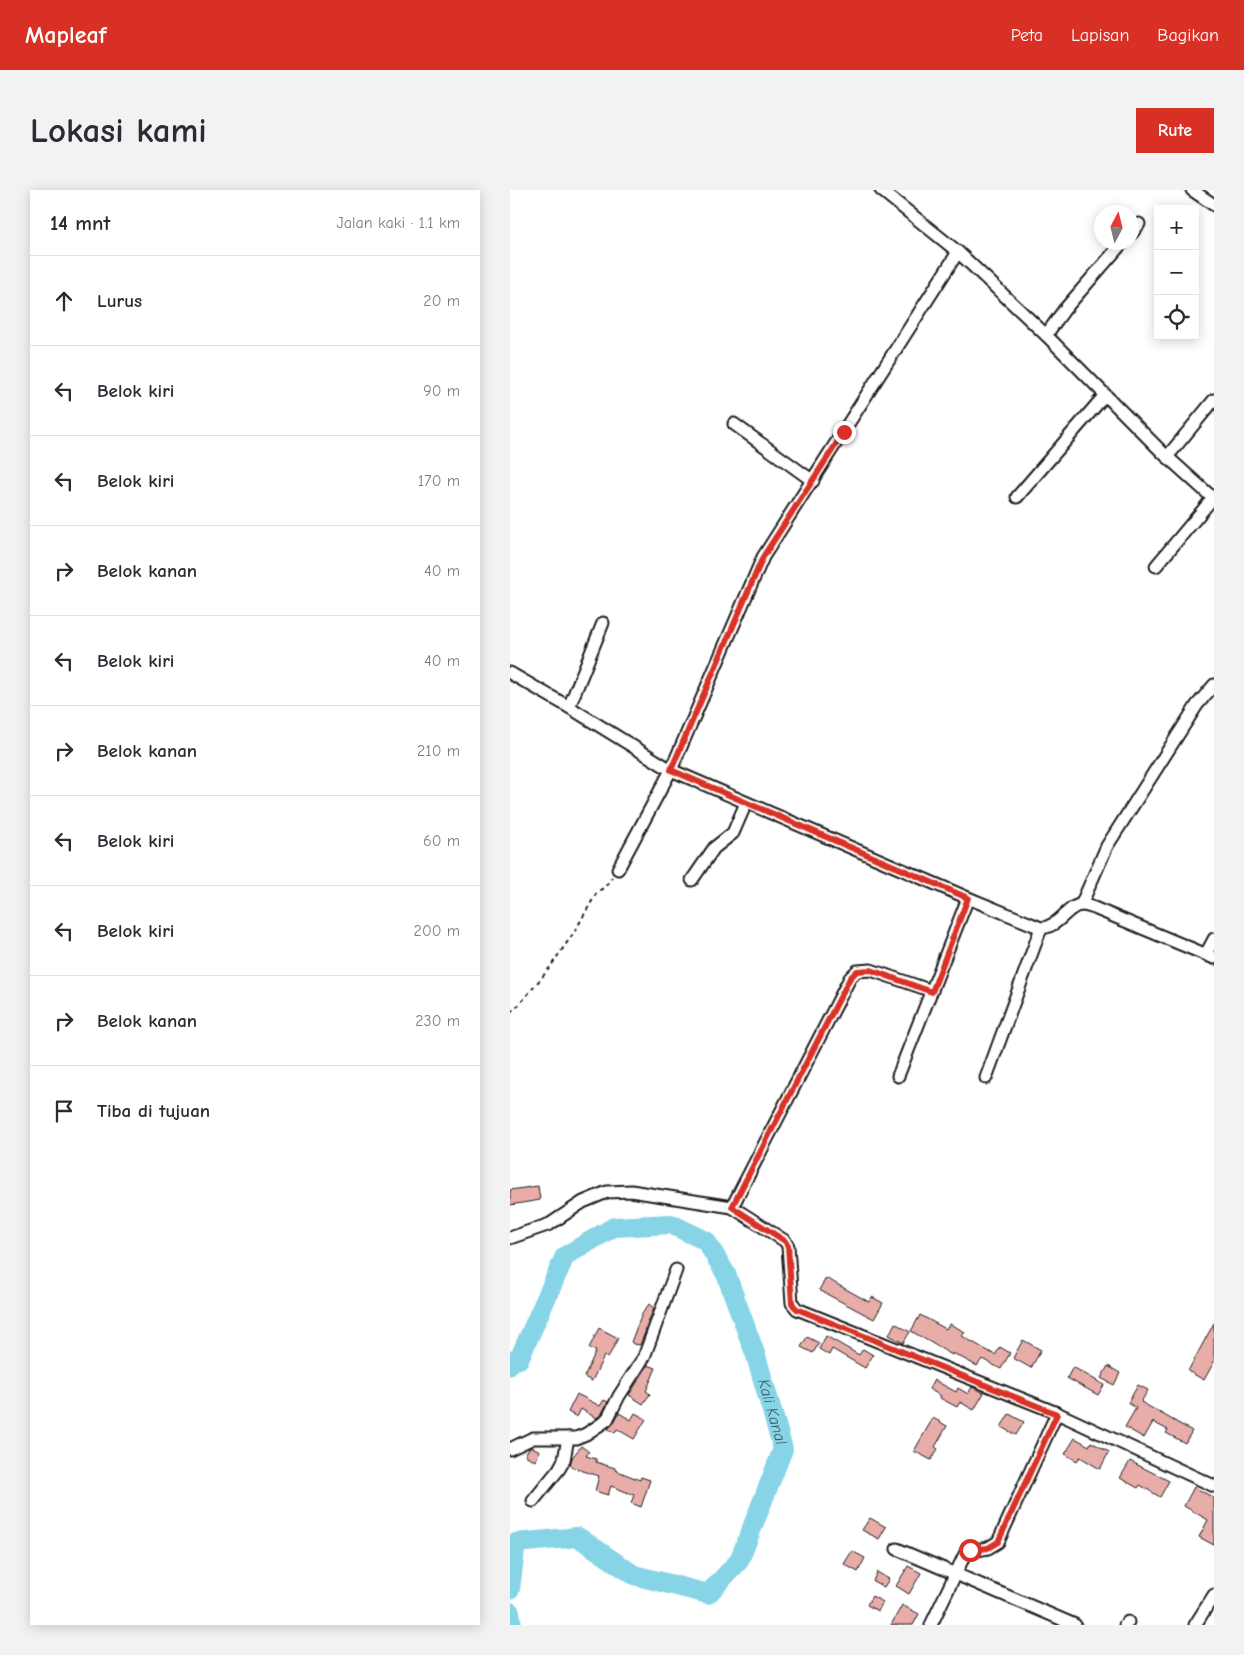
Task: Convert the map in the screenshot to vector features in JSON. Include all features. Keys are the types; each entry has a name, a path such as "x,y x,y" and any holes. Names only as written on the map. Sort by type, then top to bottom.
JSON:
{"street":[{"path":"881,190 958,252 1046,334 1167,457 1214,499 1156,566"},
{"path":"1192,190 1214,204"},
{"path":"1046,334 1064,310 1116,250"},
{"path":"618,869 671,770 763,557 958,252"},
{"path":"1018,497 1105,394"},
{"path":"1167,457 1214,400"},
{"path":"734,424 813,480"},
{"path":"569,706 602,623"},
{"path":"510,673 569,706 671,770 1041,928 1051,927 1072,908 1081,905 1210,956 1214,940"},
{"path":"1081,905 1107,846 1197,705 1214,685"},
{"path":"692,880 714,848 732,833 746,803"},
{"path":"898,1076 968,898"},
{"path":"986,1078 1041,928"},
{"path":"732,1207 850,978 857,971 871,970 932,992"},
{"path":"510,1238 550,1224 583,1202 607,1192 631,1191 732,1207 785,1241 788,1246 792,1303 797,1309 1057,1414 1214,1486"},
{"path":"510,1449 533,1438 576,1438 586,1434 607,1420 644,1357 676,1270"},
{"path":"931,1625 966,1552 988,1548 998,1542 1057,1414"},
{"path":"533,1501 564,1460 568,1438"},
{"path":"898,1549 1074,1625"},
{"path":"1195,1625 1214,1595"}],"path":[{"path":"510,1012 518,1006 548,970 575,931 597,892 606,887 618,869"}],"building":[{"path":"538,1186 540,1200 510,1205 510,1190"},
{"path":"826,1278 869,1302 872,1297 883,1303 874,1319 819,1290"},
{"path":"649,1304 654,1308 646,1330 640,1345 634,1344 631,1342 642,1314"},
{"path":"920,1315 946,1329 950,1324 965,1332 962,1336 995,1355 1000,1347 1010,1353 1001,1369 982,1359 977,1366 953,1353 952,1355 911,1331"},
{"path":"895,1323 910,1332 903,1343 889,1335"},
{"path":"1214,1323 1214,1362 1204,1380 1188,1371"},
{"path":"599,1328 618,1338 608,1358 604,1356 592,1381 584,1377 596,1351 589,1348"},
{"path":"826,1336 859,1355 863,1349 873,1355 865,1368 832,1349 829,1355 819,1349"},
{"path":"807,1337 819,1343 813,1353 801,1347"},
{"path":"1023,1340 1041,1350 1031,1368 1013,1358"},
{"path":"648,1365 656,1368 646,1391 650,1394 643,1404 629,1395"},
{"path":"1108,1366 1120,1373 1114,1385 1101,1378"},
{"path":"1073,1367 1104,1385 1098,1395 1067,1378"},
{"path":"934,1380 956,1392 958,1388 968,1394 972,1387 984,1393 974,1410 960,1402 957,1407 940,1398 941,1396 929,1389"},
{"path":"1138,1385 1148,1390 1141,1402 1192,1431 1185,1443 1166,1433 1168,1430 1153,1422 1144,1438 1125,1427 1136,1408 1128,1403"},
{"path":"577,1394 600,1406 604,1400 608,1402 601,1415 596,1418 581,1409 577,1417 568,1412"},
{"path":"619,1413 631,1420 635,1413 646,1419 634,1439 617,1429 615,1433 608,1429"},
{"path":"1009,1414 1024,1422 1016,1435 1001,1427"},
{"path":"933,1418 947,1426 935,1447 938,1449 931,1460 914,1451"},
{"path":"1075,1438 1089,1446 1091,1442 1109,1452 1100,1469 1080,1457 1077,1461 1065,1454"},
{"path":"581,1446 589,1452 586,1456 596,1459 596,1462 615,1468 615,1470 640,1480 641,1477 650,1480 641,1507 631,1503 634,1495 611,1486 608,1495 595,1491 599,1476 570,1465 572,1458"},
{"path":"532,1447 540,1451 535,1461 525,1455 529,1448"},
{"path":"1130,1461 1169,1481 1160,1497 1140,1485 1138,1488 1120,1478"},
{"path":"1194,1487 1214,1498 1214,1545 1199,1537 1208,1520 1184,1506"},
{"path":"870,1518 886,1527 879,1539 862,1530"},
{"path":"852,1551 865,1558 858,1572 844,1564"},
{"path":"908,1566 921,1573 909,1594 896,1586"},
{"path":"877,1572 889,1579 884,1587 873,1581"},
{"path":"872,1596 883,1602 878,1611 867,1605"},
{"path":"902,1605 919,1614 913,1625 891,1625"}],"waterway":[{"name":"Kali Kanal","path":"510,1361 519,1359 565,1256 614,1227 671,1224 706,1241 726,1274 756,1356 783,1449 739,1561 708,1594 634,1575 578,1537 516,1543 510,1589"},
{"path":"510,1370 519,1359"},
{"name":"Kali Kanal","path":"510,1612 512,1625"}],"route":[{"path":"844,432 763,557 671,770 968,898 932,992 871,970 857,971 850,978 732,1207 785,1241 788,1246 792,1303 797,1309 859,1332 1057,1414 998,1542 988,1548 970,1550"}]}
